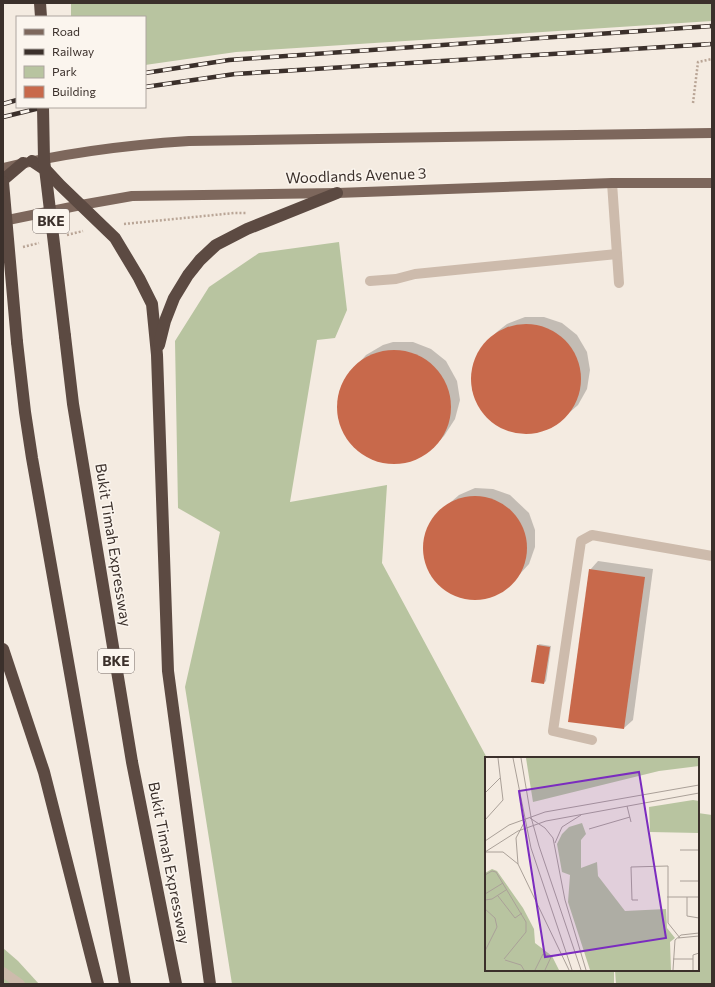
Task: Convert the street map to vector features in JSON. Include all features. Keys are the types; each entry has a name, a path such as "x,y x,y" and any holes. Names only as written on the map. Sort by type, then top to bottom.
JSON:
{"highway":[{"path":"40,3 41,16"},
{"name":"Bukit Timah Expressway","path":"43,108 44,160 73,404 132,762 176,984"},
{"path":"125,984 25,412 17,342 3,181 27,162 47,171 115,238 139,278 152,304 157,355 168,671 210,984"},
{"path":"157,355 165,321 174,298 188,275 200,260 216,245 247,229 337,193"},
{"path":"3,649 44,772 98,984"}],"main road":[{"path":"3,168 27,162 135,144 189,141 712,133"},
{"name":"Woodlands Avenue 3","path":"3,221 132,196 337,193 612,183 712,183"}],"lane":[{"path":"612,183 619,282"},
{"path":"370,281 396,279 415,274 617,254"},
{"path":"592,740 553,731 581,541 592,535 712,556"},
{"path":"3,972 20,984"}],"path":[{"path":"693,103 698,62 712,59"},
{"path":"124,224 234,213 250,214"}],"green space":[{"path":"71,3 712,3 712,21 236,52 146,65 146,16 71,16"},
{"path":"339,242 347,310 335,338 317,340 290,502 387,485 382,563 486,757 485,757 485,971 614,971 614,984 232,984 185,687 220,532 178,508 175,341 209,287 259,253"},
{"path":"699,813 712,815 712,984 616,984 615,971 699,971"},
{"path":"3,948 18,961 39,984 3,984"}],"building":[{"path":"526,324 547,328 565,340 577,358 581,379 577,400 565,418 547,430 526,434 505,430 487,418 475,400 471,379 475,358 487,340 505,328"},
{"path":"394,350 405,351 416,355 434,367 446,385 450,396 450,418 446,429 434,447 416,459 405,463 394,464 383,463 372,459 354,447 342,429 338,418 337,407 338,396 342,385 354,367 372,355 383,351"},
{"path":"475,496 495,500 512,511 523,528 527,548 523,568 512,585 495,596 475,600 455,596 438,585 427,568 423,548 427,528 438,511 455,500"},
{"path":"589,569 645,577 624,729 568,722"},
{"path":"537,645 550,647 544,684 531,682"}],"railway":[{"path":"146,73 229,60 712,26"},
{"path":"146,87 235,74 712,44"},
{"path":"3,104 16,100"},
{"path":"3,117 40,108"}]}
